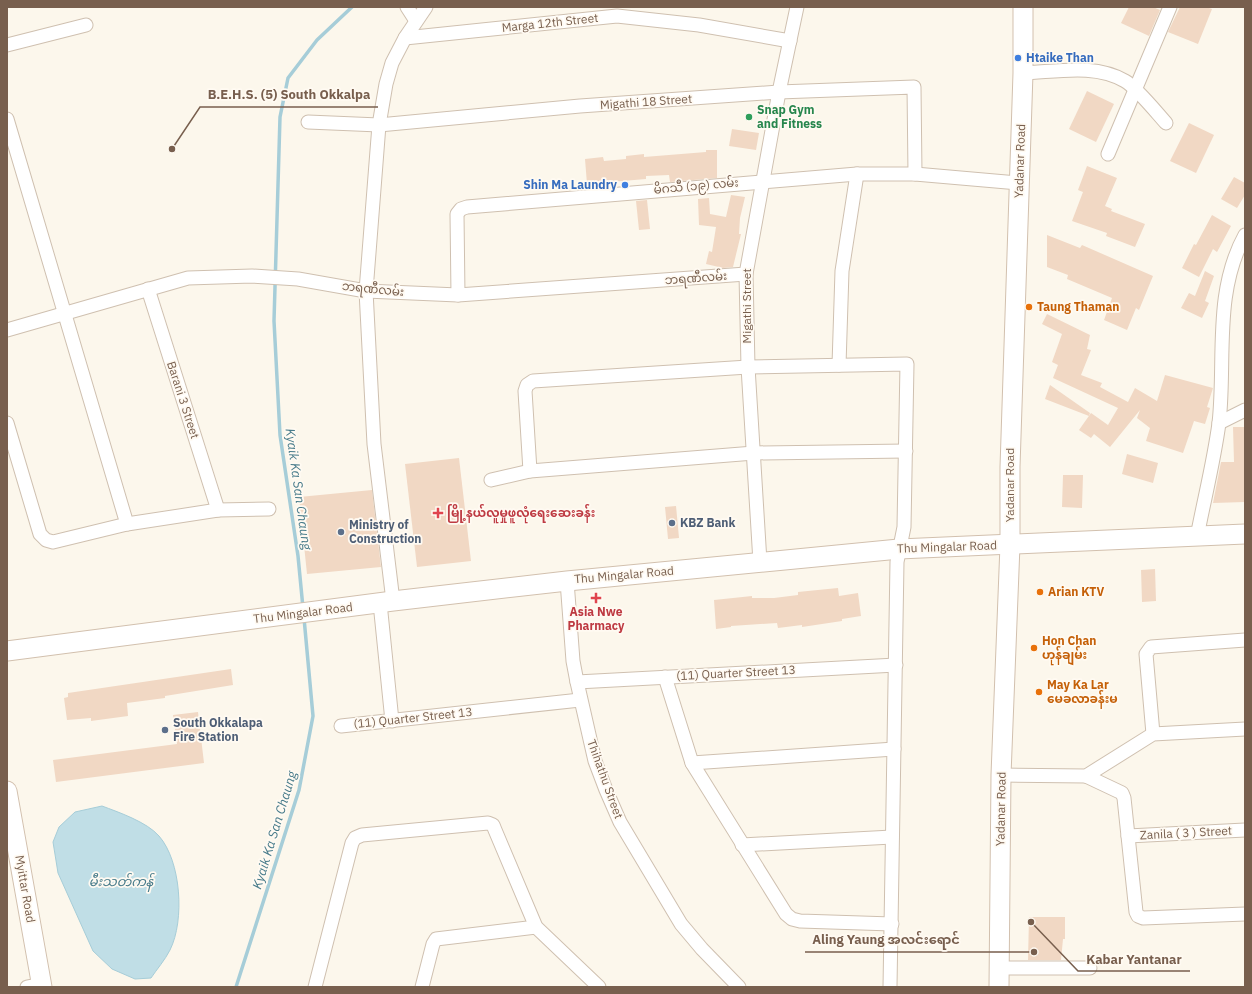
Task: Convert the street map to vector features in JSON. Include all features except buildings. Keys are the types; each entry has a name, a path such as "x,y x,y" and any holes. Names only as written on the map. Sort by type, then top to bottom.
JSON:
{"main road":[{"name":"Yadanar Road","path":"999,987 1001,775 1010,545 1010,467 1023,73 1023,7"},
{"name":"Thu Mingalar Road","path":"7,651 387,602 567,581 760,562 899,549 1245,534"},
{"name":"Myittar Road","path":"7,791 37,986"}],"street":[{"path":"407,7 416,21"},
{"path":"392,721 387,602 374,444 366,291 379,125 386,84 392,63 405,38 426,7"},
{"name":"Migathi Street","path":"760,562 748,367 746,274 779,92 797,7"},
{"path":"1108,154 1136,91 1170,7"},
{"name":"Marga 12th Street","path":"405,38 618,12 790,41"},
{"path":"7,45 86,25"},
{"path":"1023,73 1072,71 1101,72 1126,82 1166,123"},
{"name":"Migathi 18 Street","path":"308,122 379,125 580,106 779,92 914,87 915,174"},
{"path":"7,119 126,524"},
{"path":"839,365 842,264 857,174"},
{"name":"မိဂသီ (၁၉) လမ်း","path":"458,295 457,214 461,209 763,180 857,174 915,174 1019,183"},
{"path":"1197,537 1219,423 1222,333 1226,289 1243,243"},
{"name":"ဘရဏီလမ်း","path":"7,330 188,278 252,276 298,279 366,291 458,295 746,274"},
{"name":"Barani 3 Street","path":"148,289 218,510"},
{"path":"530,471 525,391 527,385 533,381 748,367 907,364 904,527 897,562 890,987"},
{"path":"1219,423 1245,410"},
{"path":"7,423 40,534 46,540 53,542 126,524 218,510 269,509"},
{"path":"491,480 530,471 754,453 906,451"},
{"name":"Thihathu Street","path":"567,581 572,661 580,700 595,761 620,822 681,924 702,949 739,987"},
{"path":"1153,734 1146,654 1148,650 1151,647 1245,640"},
{"name":"(11) Quarter Street 13","path":"577,682 896,665"},
{"path":"665,677 692,763 786,914 792,919 800,921 892,924"},
{"name":"(11) Quarter Street 13","path":"341,726 580,700"},
{"path":"1086,776 1153,734 1245,729"},
{"path":"692,763 894,749"},
{"path":"1001,775 1086,776 1122,793 1124,798 1136,912 1138,916 1143,918 1245,914"},
{"path":"315,987 352,843 355,838 362,835 488,823 493,826 536,927 598,987"},
{"name":"Zanila ( 3 ) Street","path":"1128,836 1245,830"},
{"path":"742,844 892,837"},
{"path":"422,987 433,944 436,939 536,927"},
{"path":"999,968 1090,968"}],"water":[{"name":"မီးသတ်ကန်","path":"102,806 132,818 154,831 166,847 172,860 178,891 178,923 175,938 170,950 151,978 135,979 112,969 93,951 58,873 53,842 59,827 75,812"}],"waterway":[{"name":"Kyaik Ka San Chaung","path":"303,608 298,556 280,435 274,321 280,117 288,78 317,40 352,7"},
{"name":"Kyaik Ka San Chaung","path":"236,987 299,790 313,716 304,618"}],"place":[{"name":"Htaike Than","path":"1018,58"},
{"name":"Snap Gym and Fitness","path":"749,117"},
{"name":"B.E.H.S. (5) South Okkalpa","path":"172,149"},
{"name":"Shin Ma Laundry","path":"625,185"},
{"name":"Taung Thaman","path":"1029,307"},
{"name":"မြို့နယ်လူမှုဖူလုံရေးဆေးခန်း","path":"438,513"},
{"name":"KBZ Bank","path":"672,523"},
{"name":"Ministry of Construction","path":"341,532"},
{"name":"Arian KTV","path":"1040,592"},
{"name":"Asia Nwe Pharmacy","path":"596,598"},
{"name":"Hon Chan ဟုန်ချမ်း","path":"1034,648"},
{"name":"May Ka Lar မေခလာခန်းမ","path":"1039,692"},
{"name":"South Okkalapa Fire Station","path":"165,730"},
{"name":"Kabar Yantanar","path":"1031,922"},
{"name":"Aling Yaung အလင်းရောင်","path":"1034,952"}]}
